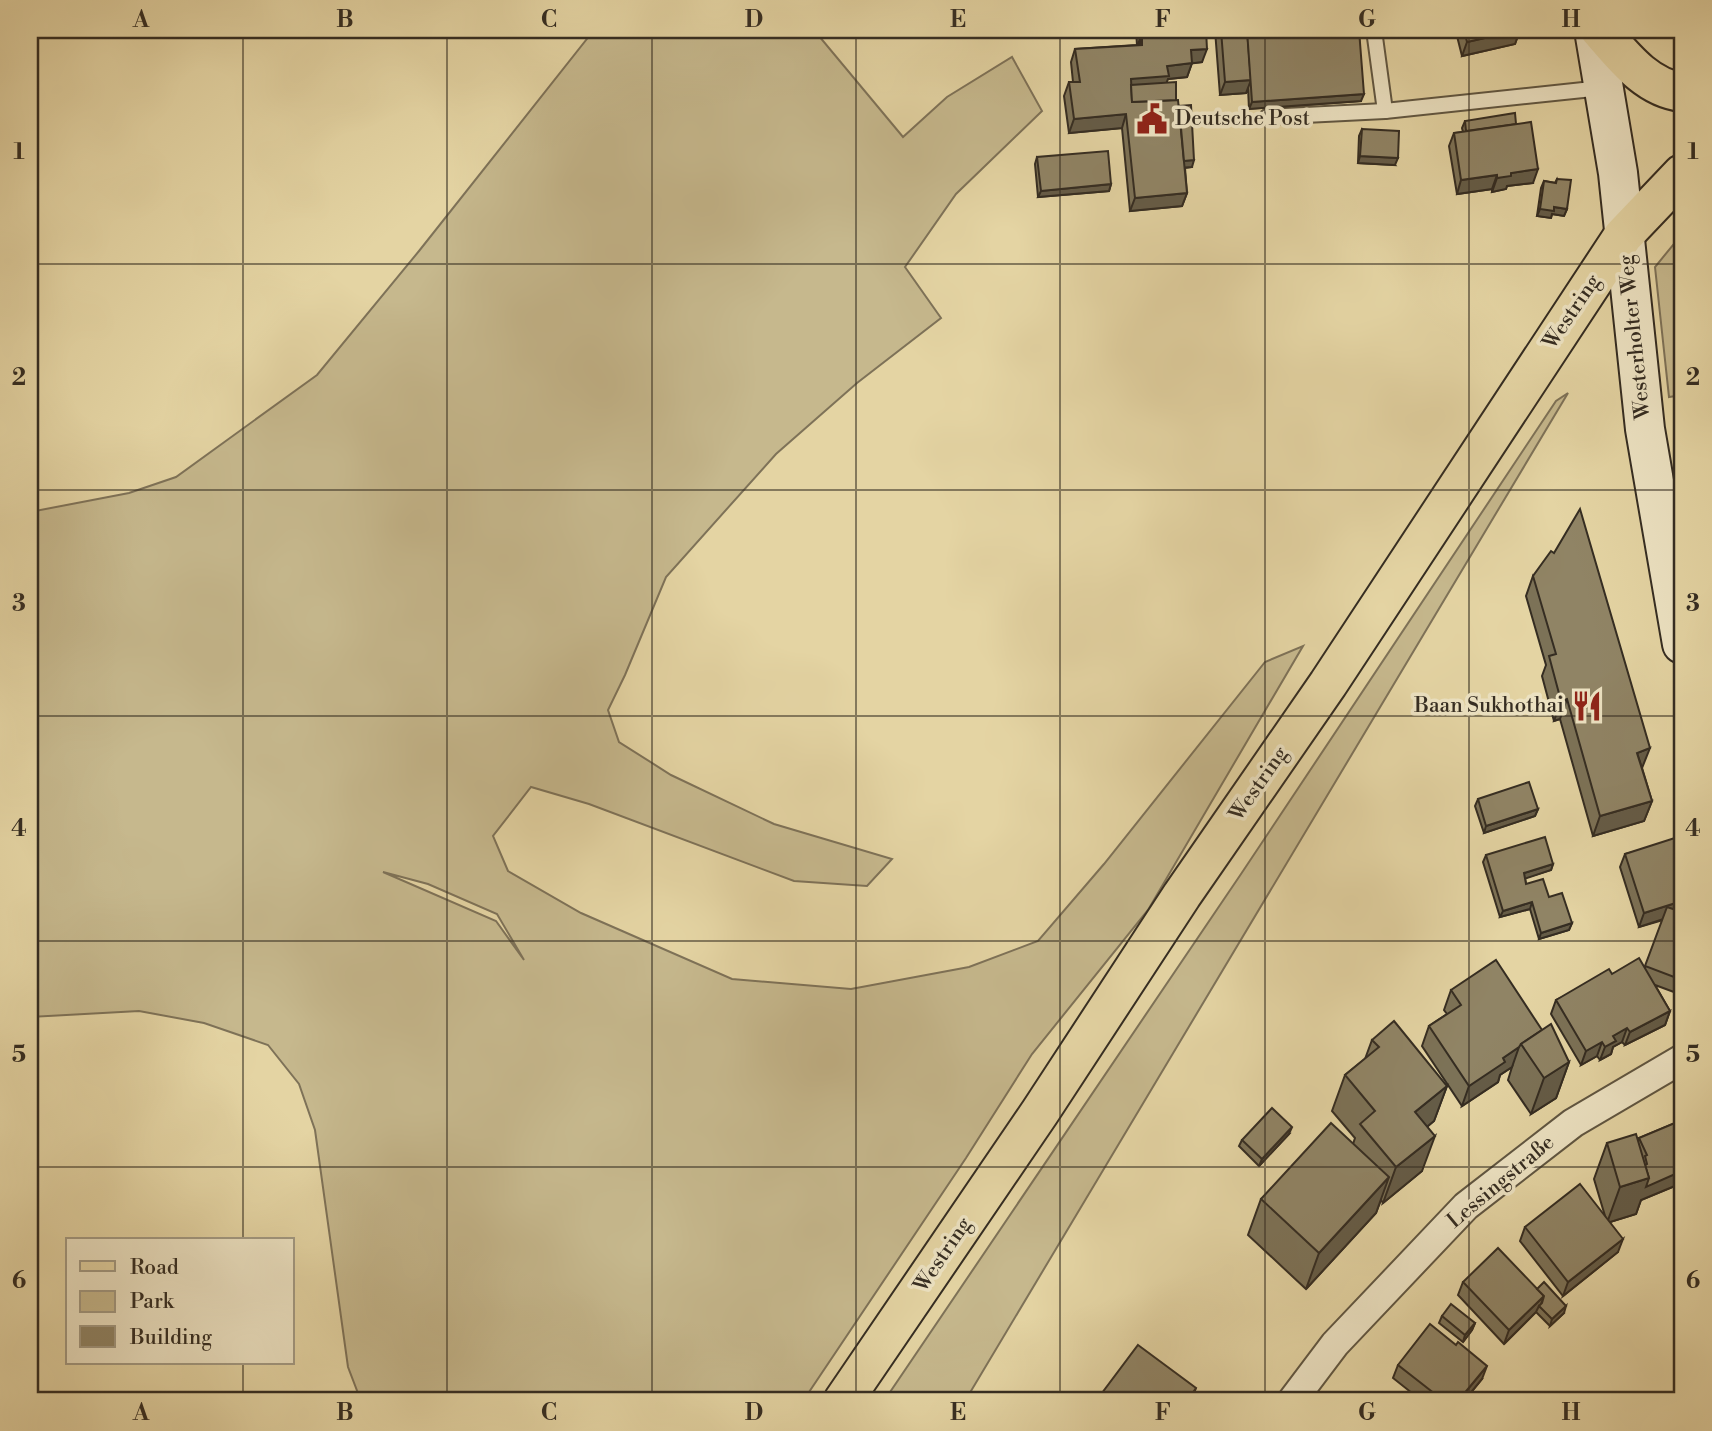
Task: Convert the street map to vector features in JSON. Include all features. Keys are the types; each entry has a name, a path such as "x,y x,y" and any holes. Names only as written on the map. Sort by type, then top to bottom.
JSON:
{"main road":[{"path":"1600,30 1643,75 1674,91 1682,92"},
{"name":"Westring","path":"843,1401 1040,1112 1182,895 1328,684 1623,236 1682,174"}],"street":[{"name":"Westerholter Weg","path":"1594,30 1618,173 1645,429 1682,644"},
{"name":"Lessingstraße","path":"1292,1401 1335,1344 1466,1206 1573,1123 1682,1059"}],"lane":[{"path":"1374,30 1385,111"},
{"path":"1267,117 1385,111 1604,88"}],"green space":[{"path":"594,30 814,30 903,137 947,97 1012,57 1042,111 956,194 905,267 941,318 857,383 776,454 666,577 608,710 619,742 671,775 774,824 892,859 867,886 794,881 589,804 531,787 493,836 508,871 581,913 732,979 851,989 969,967 1038,941 1104,864 1265,662 1303,646 1148,910 1032,1054 966,1158 803,1401 361,1401 348,1367 315,1130 299,1084 268,1045 204,1023 139,1011 30,1017 30,512 129,493 176,477 317,375","holes":["383,872 428,884 497,914 524,960 496,921"]},
{"path":"1682,234 1682,395 1669,397 1655,267"},
{"path":"1568,393 965,1401 884,1401 1241,874 1556,401"}],"building":[{"path":"1142,30 1206,30 1207,49 1191,50 1192,63 1167,66 1169,76 1131,79 1132,102 1178,100 1187,193 1135,198 1126,114 1074,119 1069,82 1080,82 1075,49 1142,45 1142,38 1152,37 1149,32 1142,33"},
{"path":"1221,30 1247,30 1251,80 1225,82"},
{"path":"1247,30 1359,30 1364,94 1252,102"},
{"path":"1464,30 1520,30 1467,42"},
{"path":"1176,82 1176,100 1132,102 1131,85"},
{"path":"1191,105 1194,160 1184,161 1179,106"},
{"path":"1515,113 1516,124 1466,131 1465,121"},
{"path":"1531,122 1538,169 1497,178 1497,175 1461,180 1454,133"},
{"path":"1362,129 1399,131 1398,158 1360,156"},
{"path":"1108,151 1111,184 1041,191 1037,157"},
{"path":"1557,179 1571,180 1567,209 1540,209 1544,181 1556,183"},
{"path":"1580,509 1650,748 1637,753 1652,801 1600,816 1567,699 1561,701 1549,656 1556,654 1533,576 1551,551 1554,553"},
{"path":"1529,782 1538,809 1486,826 1478,799"},
{"path":"1681,836 1682,901 1644,913 1625,854"},
{"path":"1545,837 1553,864 1524,873 1526,884 1543,879 1549,897 1562,893 1572,923 1541,933 1532,902 1503,911 1486,855"},
{"path":"1667,907 1682,912 1682,980 1645,966"},
{"path":"1639,958 1670,1011 1630,1032 1627,1028 1613,1036 1616,1041 1605,1047 1602,1042 1586,1051 1556,1000 1609,969 1612,974"},
{"path":"1496,960 1542,1030 1503,1058 1505,1062 1469,1086 1429,1026 1461,1005 1451,990"},
{"path":"1394,1021 1447,1086 1415,1112 1435,1136 1396,1167 1360,1124 1375,1111 1345,1075 1379,1047 1372,1040"},
{"path":"1551,1024 1569,1062 1544,1078 1521,1044"},
{"path":"1272,1108 1292,1127 1262,1159 1242,1140"},
{"path":"1682,1120 1682,1171 1646,1187 1649,1178 1645,1165 1647,1155 1639,1138"},
{"path":"1331,1123 1389,1177 1319,1253 1261,1199"},
{"path":"1636,1134 1649,1178 1620,1187 1607,1143"},
{"path":"1580,1184 1623,1239 1568,1282 1525,1227"},
{"path":"1498,1248 1544,1296 1509,1330 1463,1282"},
{"path":"1544,1282 1566,1306 1552,1319 1539,1306 1544,1296 1537,1289"},
{"path":"1451,1304 1475,1323 1465,1335 1442,1316"},
{"path":"1430,1324 1456,1345 1458,1342 1487,1366 1458,1401 1444,1401 1398,1365"},
{"path":"1138,1345 1196,1388 1187,1401 1096,1401"}],"place":[{"name":"Deutsche Post","path":"1152,119"},
{"name":"Baan Sukhothai","path":"1587,706"}]}
